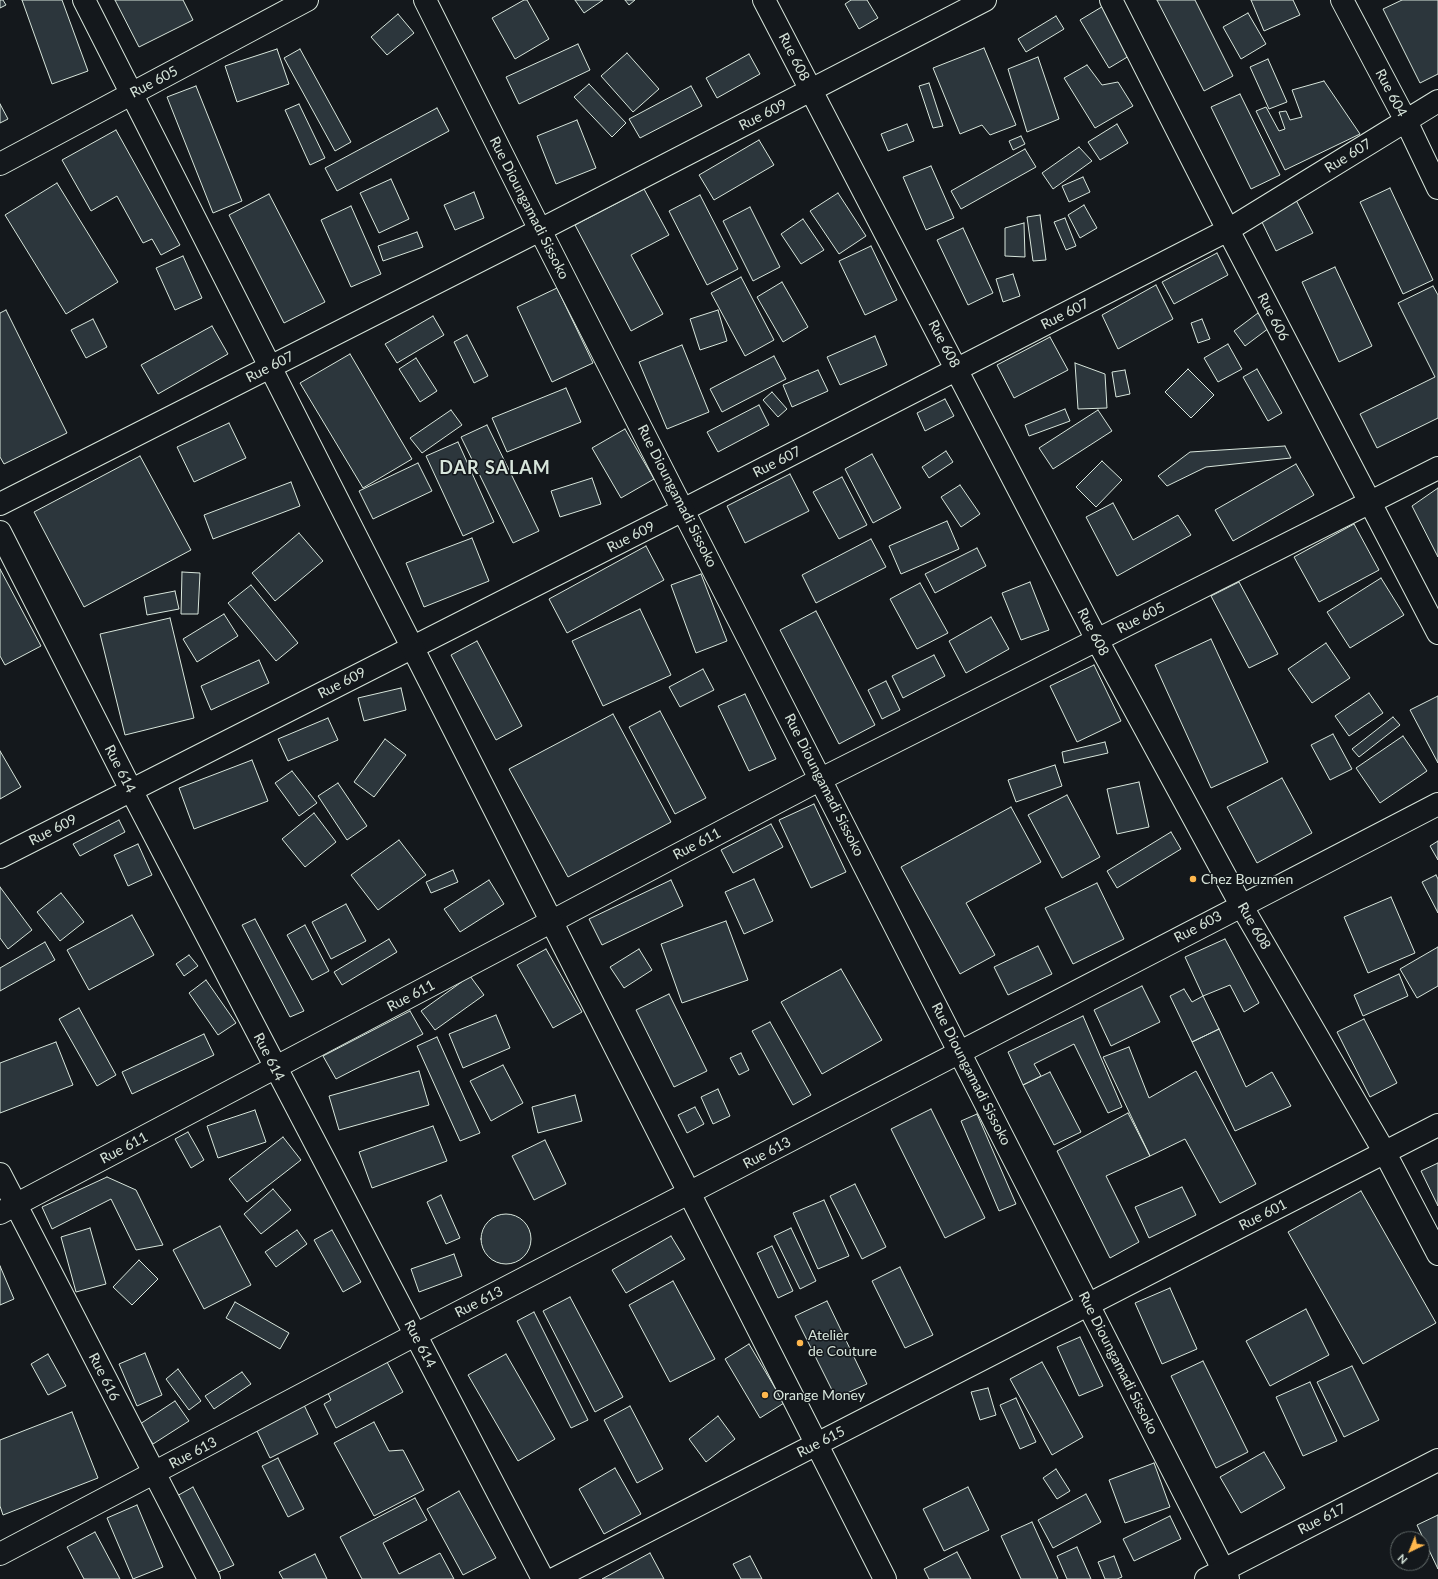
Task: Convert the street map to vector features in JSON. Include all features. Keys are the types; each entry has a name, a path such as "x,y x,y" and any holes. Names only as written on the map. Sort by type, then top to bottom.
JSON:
{"main road":[{"path":"84,0 885,1579"},
{"name":"Rue 605","path":"0,164 307,0"},
{"name":"Rue Dioungamadi Sissoko","path":"425,0 540,230 821,778 1088,1305 1219,1576"},
{"name":"Rue 608","path":"764,0 1097,640 1241,905 1385,1152 1438,1254"},
{"name":"Rue 609","path":"540,230 985,0"},
{"name":"Rue 606","path":"1111,0 1228,230 1438,633"},
{"name":"Rue 604","path":"1342,0 1406,121 1438,188"},
{"name":"Rue 607","path":"683,510 1228,230 1438,101"},
{"name":"Rue 607","path":"0,504 540,230"},
{"name":"Rue 605","path":"821,778 1438,468"},
{"name":"Rue 609","path":"0,857 683,510"},
{"name":"Rue 614","path":"0,532 131,790 275,1068 543,1579"},
{"name":"Rue 611","path":"8,1209 821,778"},
{"name":"Rue 603","path":"960,1052 1438,804"},
{"name":"Rue 613","path":"0,1554 960,1052"},
{"name":"Rue 601","path":"1088,1305 1438,1125"},
{"name":"Rue 616","path":"0,1174 8,1209 154,1473 208,1579"},
{"name":"Rue 615","path":"554,1579 1088,1305"},
{"name":"Rue 617","path":"1219,1576 1438,1460"}],"building":[{"path":"0,0 3,0 6,5 0,8"},
{"path":"22,0 62,0 88,71 52,84"},
{"path":"115,0 183,0 193,20 139,47"},
{"path":"524,0 527,0 549,39 515,59 492,18"},
{"path":"575,0 603,0 584,13"},
{"path":"625,0 635,0 629,5"},
{"path":"851,0 867,0 878,18 859,29 845,4"},
{"path":"1157,0 1195,0 1233,76 1204,91"},
{"path":"1251,0 1293,0 1300,15 1264,31"},
{"path":"1402,0 1438,0 1438,74 1420,83 1383,9"},
{"path":"1105,5 1134,53 1109,68 1080,20"},
{"path":"1248,13 1266,44 1241,59 1223,27"},
{"path":"398,14 414,33 387,55 371,37"},
{"path":"1056,16 1064,29 1026,52 1018,39"},
{"path":"578,44 590,70 519,104 506,77"},
{"path":"984,48 1016,125 990,135 982,125 960,134 933,68"},
{"path":"277,49 289,84 237,102 225,66"},
{"path":"300,49 351,142 335,151 284,58"},
{"path":"627,53 659,89 633,112 601,76"},
{"path":"749,54 760,74 717,98 706,78"},
{"path":"1038,57 1059,119 1027,132 1008,69"},
{"path":"1268,59 1287,102 1269,109 1250,67"},
{"path":"1087,65 1102,85 1118,82 1133,106 1095,128 1064,78"},
{"path":"1324,81 1360,134 1285,170 1256,111 1266,107 1279,131 1285,129 1279,112 1286,111 1290,120 1302,117 1292,90"},
{"path":"929,83 943,126 933,128 919,86"},
{"path":"589,84 626,123 612,137 574,97"},
{"path":"196,86 242,201 213,213 167,97"},
{"path":"691,86 702,106 640,138 629,119"},
{"path":"1240,94 1280,175 1251,189 1211,107"},
{"path":"0,104 8,119 0,123"},
{"path":"299,104 325,158 310,165 285,110"},
{"path":"437,108 449,131 337,191 325,168"},
{"path":"577,120 596,168 556,184 537,136"},
{"path":"907,124 914,141 888,151 881,134"},
{"path":"1117,124 1128,143 1100,160 1088,142"},
{"path":"116,130 180,245 161,255 152,239 143,243 117,196 91,211 62,160"},
{"path":"1021,136 1025,144 1013,150 1009,141"},
{"path":"759,140 774,165 714,200 699,175"},
{"path":"1079,147 1092,161 1053,189 1042,173"},
{"path":"1025,149 1036,167 961,209 951,191"},
{"path":"931,166 954,218 926,230 903,177"},
{"path":"1083,177 1090,192 1069,202 1062,186"},
{"path":"391,179 409,219 379,233 360,193"},
{"path":"57,183 118,282 66,314 5,215"},
{"path":"1390,188 1433,280 1403,294 1360,202"},
{"path":"644,189 669,235 631,255 663,314 631,331 575,225"},
{"path":"474,192 484,218 455,230 444,205"},
{"path":"838,193 866,236 839,254 810,211"},
{"path":"269,194 325,302 284,323 229,215"},
{"path":"700,195 738,269 707,285 669,211"},
{"path":"1296,200 1313,233 1276,251 1260,218"},
{"path":"1084,205 1097,228 1080,238 1068,215"},
{"path":"351,206 381,274 351,287 321,220"},
{"path":"750,207 780,267 753,281 723,221"},
{"path":"1040,215 1046,260 1033,261 1027,217"},
{"path":"1065,218 1076,246 1066,250 1054,222"},
{"path":"803,219 824,250 801,264 781,234"},
{"path":"1024,223 1025,257 1005,256 1005,228"},
{"path":"963,228 993,293 968,305 937,240"},
{"path":"417,232 423,247 383,261 378,246"},
{"path":"871,246 897,300 865,315 839,261"},
{"path":"1217,253 1228,275 1174,304 1162,282"},
{"path":"183,256 202,298 175,310 156,268"},
{"path":"1335,267 1372,346 1339,362 1302,282"},
{"path":"1013,274 1020,296 1003,302 996,279"},
{"path":"741,277 774,340 745,356 711,293"},
{"path":"782,282 808,327 783,342 757,297"},
{"path":"1156,285 1173,319 1118,349 1102,315"},
{"path":"1433,286 1438,295 1438,418 1377,448 1360,414 1435,377 1398,303"},
{"path":"557,288 593,363 552,382 517,307"},
{"path":"6,310 67,433 4,464 0,457 0,313"},
{"path":"718,310 727,341 700,350 690,319"},
{"path":"1258,313 1269,328 1245,346 1234,331"},
{"path":"433,316 444,335 397,363 385,344"},
{"path":"93,319 107,347 86,358 71,330"},
{"path":"1202,319 1210,339 1198,343 1191,323"},
{"path":"212,326 228,354 158,394 141,365"},
{"path":"467,335 488,376 474,383 454,342"},
{"path":"875,336 887,365 840,385 827,357"},
{"path":"1050,337 1068,370 1014,398 997,365"},
{"path":"1228,344 1242,369 1218,382 1204,358"},
{"path":"682,345 709,412 667,429 639,362"},
{"path":"350,354 412,459 363,488 300,383"},
{"path":"774,356 786,379 722,412 710,389"},
{"path":"416,358 437,391 420,402 399,369"},
{"path":"1075,363 1105,374 1107,408 1078,409"},
{"path":"1188,369 1214,395 1191,418 1165,392"},
{"path":"1257,369 1282,413 1268,421 1243,377"},
{"path":"818,370 828,391 792,407 783,385"},
{"path":"1125,370 1130,394 1116,397 1112,372"},
{"path":"566,388 581,422 507,452 492,418"},
{"path":"772,392 787,409 778,417 763,400"},
{"path":"945,399 954,416 925,431 917,413"},
{"path":"759,405 769,425 718,452 707,432"},
{"path":"1065,409 1070,421 1029,436 1025,425"},
{"path":"451,410 462,425 422,453 410,438"},
{"path":"1098,410 1112,431 1053,469 1039,448"},
{"path":"229,423 246,458 194,482 177,447"},
{"path":"487,425 539,531 513,543 461,437"},
{"path":"625,429 654,479 621,498 592,448"},
{"path":"458,442 494,522 463,536 426,456"},
{"path":"1285,446 1291,458 1206,467 1167,486 1158,476 1190,452"},
{"path":"946,451 953,462 929,478 922,467"},
{"path":"872,454 901,508 873,523 845,469"},
{"path":"140,456 191,550 84,607 34,512"},
{"path":"1102,461 1122,480 1096,507 1076,487"},
{"path":"418,463 432,491 373,519 359,491"},
{"path":"1296,464 1314,495 1233,541 1215,510"},
{"path":"790,474 809,511 745,543 727,506"},
{"path":"842,477 867,525 839,539 813,492"},
{"path":"592,478 601,504 560,517 551,491"},
{"path":"291,482 300,506 213,539 204,515"},
{"path":"960,485 980,514 961,527 941,497"},
{"path":"1438,488 1438,557 1412,506"},
{"path":"1113,503 1133,540 1178,515 1191,535 1117,576 1086,517"},
{"path":"947,521 959,549 901,574 889,546"},
{"path":"1354,524 1379,570 1319,602 1294,557"},
{"path":"299,533 323,561 275,601 252,573"},
{"path":"472,538 489,581 424,607 406,563"},
{"path":"871,539 886,567 816,603 802,575"},
{"path":"646,546 664,580 567,633 549,599"},
{"path":"977,548 986,566 935,593 925,574"},
{"path":"0,569 41,646 5,665 0,656"},
{"path":"182,572 200,573 198,614 181,614"},
{"path":"701,574 727,641 696,653 671,585"},
{"path":"1381,578 1404,615 1350,648 1327,612"},
{"path":"1030,582 1049,630 1021,640 1002,593"},
{"path":"1239,582 1278,654 1249,668 1211,596"},
{"path":"920,583 948,633 917,649 890,599"},
{"path":"251,585 298,643 276,661 228,603"},
{"path":"175,591 179,609 147,615 144,597"},
{"path":"640,609 671,675 603,706 572,641"},
{"path":"816,611 875,725 839,744 780,630"},
{"path":"224,614 238,636 197,662 183,639"},
{"path":"991,617 1009,649 966,673 949,641"},
{"path":"170,618 194,718 125,735 100,634"},
{"path":"1211,639 1268,762 1211,788 1155,665"},
{"path":"477,641 522,726 496,740 451,655"},
{"path":"1326,643 1350,678 1312,703 1288,669"},
{"path":"934,655 945,676 903,698 892,676"},
{"path":"259,660 269,683 211,710 201,686"},
{"path":"1094,665 1121,721 1077,742 1050,686"},
{"path":"703,669 714,690 680,707 669,687"},
{"path":"886,681 900,710 882,719 868,690"},
{"path":"401,688 406,710 364,721 358,698"},
{"path":"1369,693 1383,713 1349,736 1335,716"},
{"path":"745,694 776,759 749,771 718,706"},
{"path":"1438,696 1438,763 1410,710"},
{"path":"660,711 706,798 675,814 629,727"},
{"path":"613,714 671,822 568,877 509,769"},
{"path":"1393,717 1400,725 1359,757 1352,749"},
{"path":"328,718 338,740 288,761 278,739"},
{"path":"1333,734 1352,769 1330,780 1311,745"},
{"path":"1403,736 1427,771 1380,803 1356,768"},
{"path":"385,739 406,755 374,797 354,782"},
{"path":"1105,742 1108,753 1064,763 1062,752"},
{"path":"0,751 21,787 0,799"},
{"path":"252,760 268,801 194,829 179,788"},
{"path":"1055,765 1062,786 1016,802 1008,780"},
{"path":"292,771 317,803 299,816 275,783"},
{"path":"1282,778 1312,833 1257,863 1227,807"},
{"path":"1139,782 1149,827 1117,834 1107,789"},
{"path":"338,783 367,826 347,840 318,796"},
{"path":"1067,795 1100,857 1062,878 1028,815"},
{"path":"814,804 846,872 811,888 779,820"},
{"path":"1011,807 1041,862 966,903 995,955 960,974 901,867"},
{"path":"314,813 336,842 305,867 282,839"},
{"path":"119,820 125,832 80,856 73,844"},
{"path":"771,824 783,847 733,873 721,850"},
{"path":"1171,832 1181,849 1117,888 1107,871"},
{"path":"399,840 426,875 378,910 351,875"},
{"path":"1438,841 1438,860 1430,846"},
{"path":"138,844 152,875 128,886 114,855"},
{"path":"453,870 458,882 431,893 426,882"},
{"path":"1436,875 1438,879 1438,913 1422,882"},
{"path":"754,879 773,921 744,934 725,892"},
{"path":"489,880 504,904 460,932 444,909"},
{"path":"671,880 683,906 602,945 589,919"},
{"path":"1097,883 1124,939 1073,964 1045,908"},
{"path":"0,887 32,930 8,949 0,938"},
{"path":"61,893 84,922 60,941 37,912"},
{"path":"1391,897 1415,953 1368,973 1344,917"},
{"path":"346,904 366,941 331,959 312,922"},
{"path":"132,915 154,955 89,990 67,950"},
{"path":"255,919 304,1011 290,1017 242,925"},
{"path":"726,921 748,980 682,1003 661,944"},
{"path":"305,925 329,971 312,980 287,935"},
{"path":"389,939 397,952 342,985 334,972"},
{"path":"1225,939 1259,1003 1244,1012 1230,985 1203,996 1185,957"},
{"path":"45,942 55,960 0,991 0,968"},
{"path":"1038,946 1052,974 1008,995 994,967"},
{"path":"1438,947 1438,986 1417,998 1400,969"},
{"path":"546,949 582,1012 553,1028 517,965"},
{"path":"639,949 652,970 624,988 610,967"},
{"path":"189,955 198,966 184,976 176,964"},
{"path":"841,969 882,1040 822,1074 781,1002"},
{"path":"1399,974 1408,996 1363,1016 1354,995"},
{"path":"470,976 484,995 435,1030 421,1011"},
{"path":"206,980 236,1023 218,1035 189,993"},
{"path":"1142,986 1160,1022 1111,1046 1094,1010"},
{"path":"1184,989 1192,1002 1203,996 1219,1029 1192,1042 1170,996"},
{"path":"669,994 707,1071 674,1087 636,1010"},
{"path":"79,1008 116,1075 97,1086 59,1019"},
{"path":"410,1011 423,1034 336,1079 323,1056"},
{"path":"496,1015 510,1048 463,1068 449,1034"},
{"path":"1083,1016 1122,1107 1108,1113 1074,1044 1034,1064 1041,1076 1023,1085 1008,1052"},
{"path":"1364,1019 1397,1083 1370,1097 1337,1032"},
{"path":"770,1022 811,1095 793,1105 752,1031"},
{"path":"1219,1029 1246,1087 1272,1072 1291,1106 1235,1131 1192,1042"},
{"path":"204,1034 214,1055 132,1094 122,1072"},
{"path":"437,1037 480,1133 460,1141 417,1046"},
{"path":"56,1042 73,1085 0,1113 0,1063"},
{"path":"1129,1047 1149,1098 1196,1071 1256,1184 1220,1203 1185,1139 1150,1156 1103,1057"},
{"path":"741,1053 749,1070 739,1075 730,1058"},
{"path":"503,1065 523,1103 491,1121 470,1081"},
{"path":"419,1071 429,1105 339,1130 329,1096"},
{"path":"1050,1072 1081,1132 1054,1145 1023,1085"},
{"path":"718,1089 730,1116 713,1124 701,1097"},
{"path":"575,1095 582,1121 538,1133 532,1107"},
{"path":"695,1107 704,1124 687,1133 678,1115"},
{"path":"931,1109 985,1218 945,1238 891,1129"},
{"path":"255,1110 266,1142 218,1158 207,1126"},
{"path":"1128,1113 1150,1156 1106,1176 1139,1242 1110,1258 1057,1151"},
{"path":"977,1114 1016,1204 999,1211 961,1121"},
{"path":"433,1126 447,1161 372,1188 359,1152"},
{"path":"188,1132 204,1160 191,1168 175,1139"},
{"path":"283,1137 301,1160 247,1202 229,1179"},
{"path":"545,1140 566,1184 534,1200 512,1156"},
{"path":"1438,1163 1438,1206 1421,1171"},
{"path":"107,1177 136,1190 163,1245 136,1250 111,1199 52,1229 42,1207"},
{"path":"855,1184 886,1247 862,1259 830,1196"},
{"path":"1182,1187 1196,1215 1149,1238 1135,1207"},
{"path":"273,1189 291,1210 261,1234 244,1214"},
{"path":"1361,1191 1436,1323 1363,1364 1288,1232"},
{"path":"441,1195 460,1238 446,1244 427,1202"},
{"path":"824,1200 849,1256 818,1269 793,1213"},
{"path":"506,1214 516,1216 524,1221 529,1229 531,1239 529,1249 524,1257 516,1262 506,1264 496,1262 488,1257 483,1249 481,1239 483,1229 488,1221 496,1216"},
{"path":"220,1226 251,1285 204,1309 173,1250"},
{"path":"90,1228 106,1284 76,1292 61,1237"},
{"path":"791,1228 816,1281 800,1289 774,1236"},
{"path":"297,1230 307,1244 276,1267 265,1252"},
{"path":"332,1230 361,1282 343,1292 314,1240"},
{"path":"671,1236 685,1259 626,1293 612,1270"},
{"path":"772,1246 793,1291 778,1298 757,1253"},
{"path":"454,1254 462,1276 419,1292 411,1269"},
{"path":"139,1260 158,1279 132,1305 113,1287"},
{"path":"0,1266 14,1299 0,1305"},
{"path":"900,1267 933,1335 905,1348 872,1281"},
{"path":"673,1281 715,1359 670,1382 629,1305"},
{"path":"1170,1288 1197,1349 1162,1364 1135,1303"},
{"path":"570,1297 623,1397 595,1412 543,1311"},
{"path":"827,1301 867,1384 836,1398 795,1316"},
{"path":"235,1302 289,1333 280,1349 226,1318"},
{"path":"1306,1309 1329,1355 1270,1386 1246,1341"},
{"path":"534,1312 588,1420 571,1428 517,1321"},
{"path":"1080,1337 1103,1386 1079,1396 1057,1347"},
{"path":"749,1344 784,1403 760,1418 725,1359"},
{"path":"145,1353 162,1395 137,1406 119,1364"},
{"path":"48,1354 66,1386 48,1395 31,1364"},
{"path":"506,1354 555,1439 518,1461 468,1375"},
{"path":"1203,1361 1248,1452 1216,1468 1171,1376"},
{"path":"387,1362 403,1392 336,1428 324,1404 331,1400 328,1393"},
{"path":"1042,1362 1083,1437 1052,1455 1010,1379"},
{"path":"1352,1366 1379,1420 1344,1437 1317,1382"},
{"path":"178,1369 201,1401 189,1410 166,1379"},
{"path":"242,1372 251,1384 214,1409 205,1396"},
{"path":"1310,1382 1337,1441 1303,1456 1276,1397"},
{"path":"988,1388 996,1415 980,1420 971,1392"},
{"path":"1016,1398 1036,1442 1020,1449 1000,1405"},
{"path":"175,1401 189,1421 153,1444 140,1424"},
{"path":"304,1405 318,1434 270,1458 256,1429"},
{"path":"630,1406 663,1469 637,1483 604,1420"},
{"path":"72,1412 98,1478 3,1515 0,1506 0,1440"},
{"path":"718,1416 735,1439 706,1462 689,1439"},
{"path":"374,1422 389,1451 403,1450 424,1490 374,1516 334,1443"},
{"path":"1264,1452 1285,1488 1241,1513 1220,1477"},
{"path":"278,1458 304,1509 288,1517 262,1466"},
{"path":"1154,1463 1170,1507 1125,1523 1109,1480"},
{"path":"615,1468 641,1514 604,1534 579,1489"},
{"path":"1056,1469 1070,1491 1057,1499 1043,1478"},
{"path":"193,1487 234,1565 216,1573 175,1497"},
{"path":"968,1487 989,1530 944,1551 923,1509"},
{"path":"459,1491 496,1558 463,1575 427,1509"},
{"path":"1086,1494 1101,1522 1053,1548 1038,1520"},
{"path":"415,1498 427,1520 383,1543 399,1574 440,1553 454,1579 362,1579 340,1537"},
{"path":"137,1505 163,1567 133,1579 107,1518"},
{"path":"1438,1515 1438,1569 1430,1552 1430,1531 1420,1531 1417,1525"},
{"path":"1170,1516 1181,1539 1134,1561 1123,1539"},
{"path":"1032,1522 1058,1579 1021,1579 1001,1536"},
{"path":"95,1532 120,1579 84,1579 67,1547"},
{"path":"1077,1547 1091,1579 1067,1579 1057,1556"},
{"path":"957,1552 971,1579 929,1579 924,1569"},
{"path":"650,1553 664,1579 602,1579"},
{"path":"315,1554 327,1579 283,1579 279,1572"},
{"path":"750,1556 762,1579 741,1579 733,1564"},
{"path":"1114,1556 1122,1577 1117,1579 1105,1579 1098,1562"}],"place":[{"name":"Chez Bouzmen","path":"1193,879"},
{"name":"Atelier de Couture","path":"800,1343"},
{"name":"Orange Money","path":"765,1395"}],"district":[{"name":"DAR SALAM","path":"495,468"}]}
